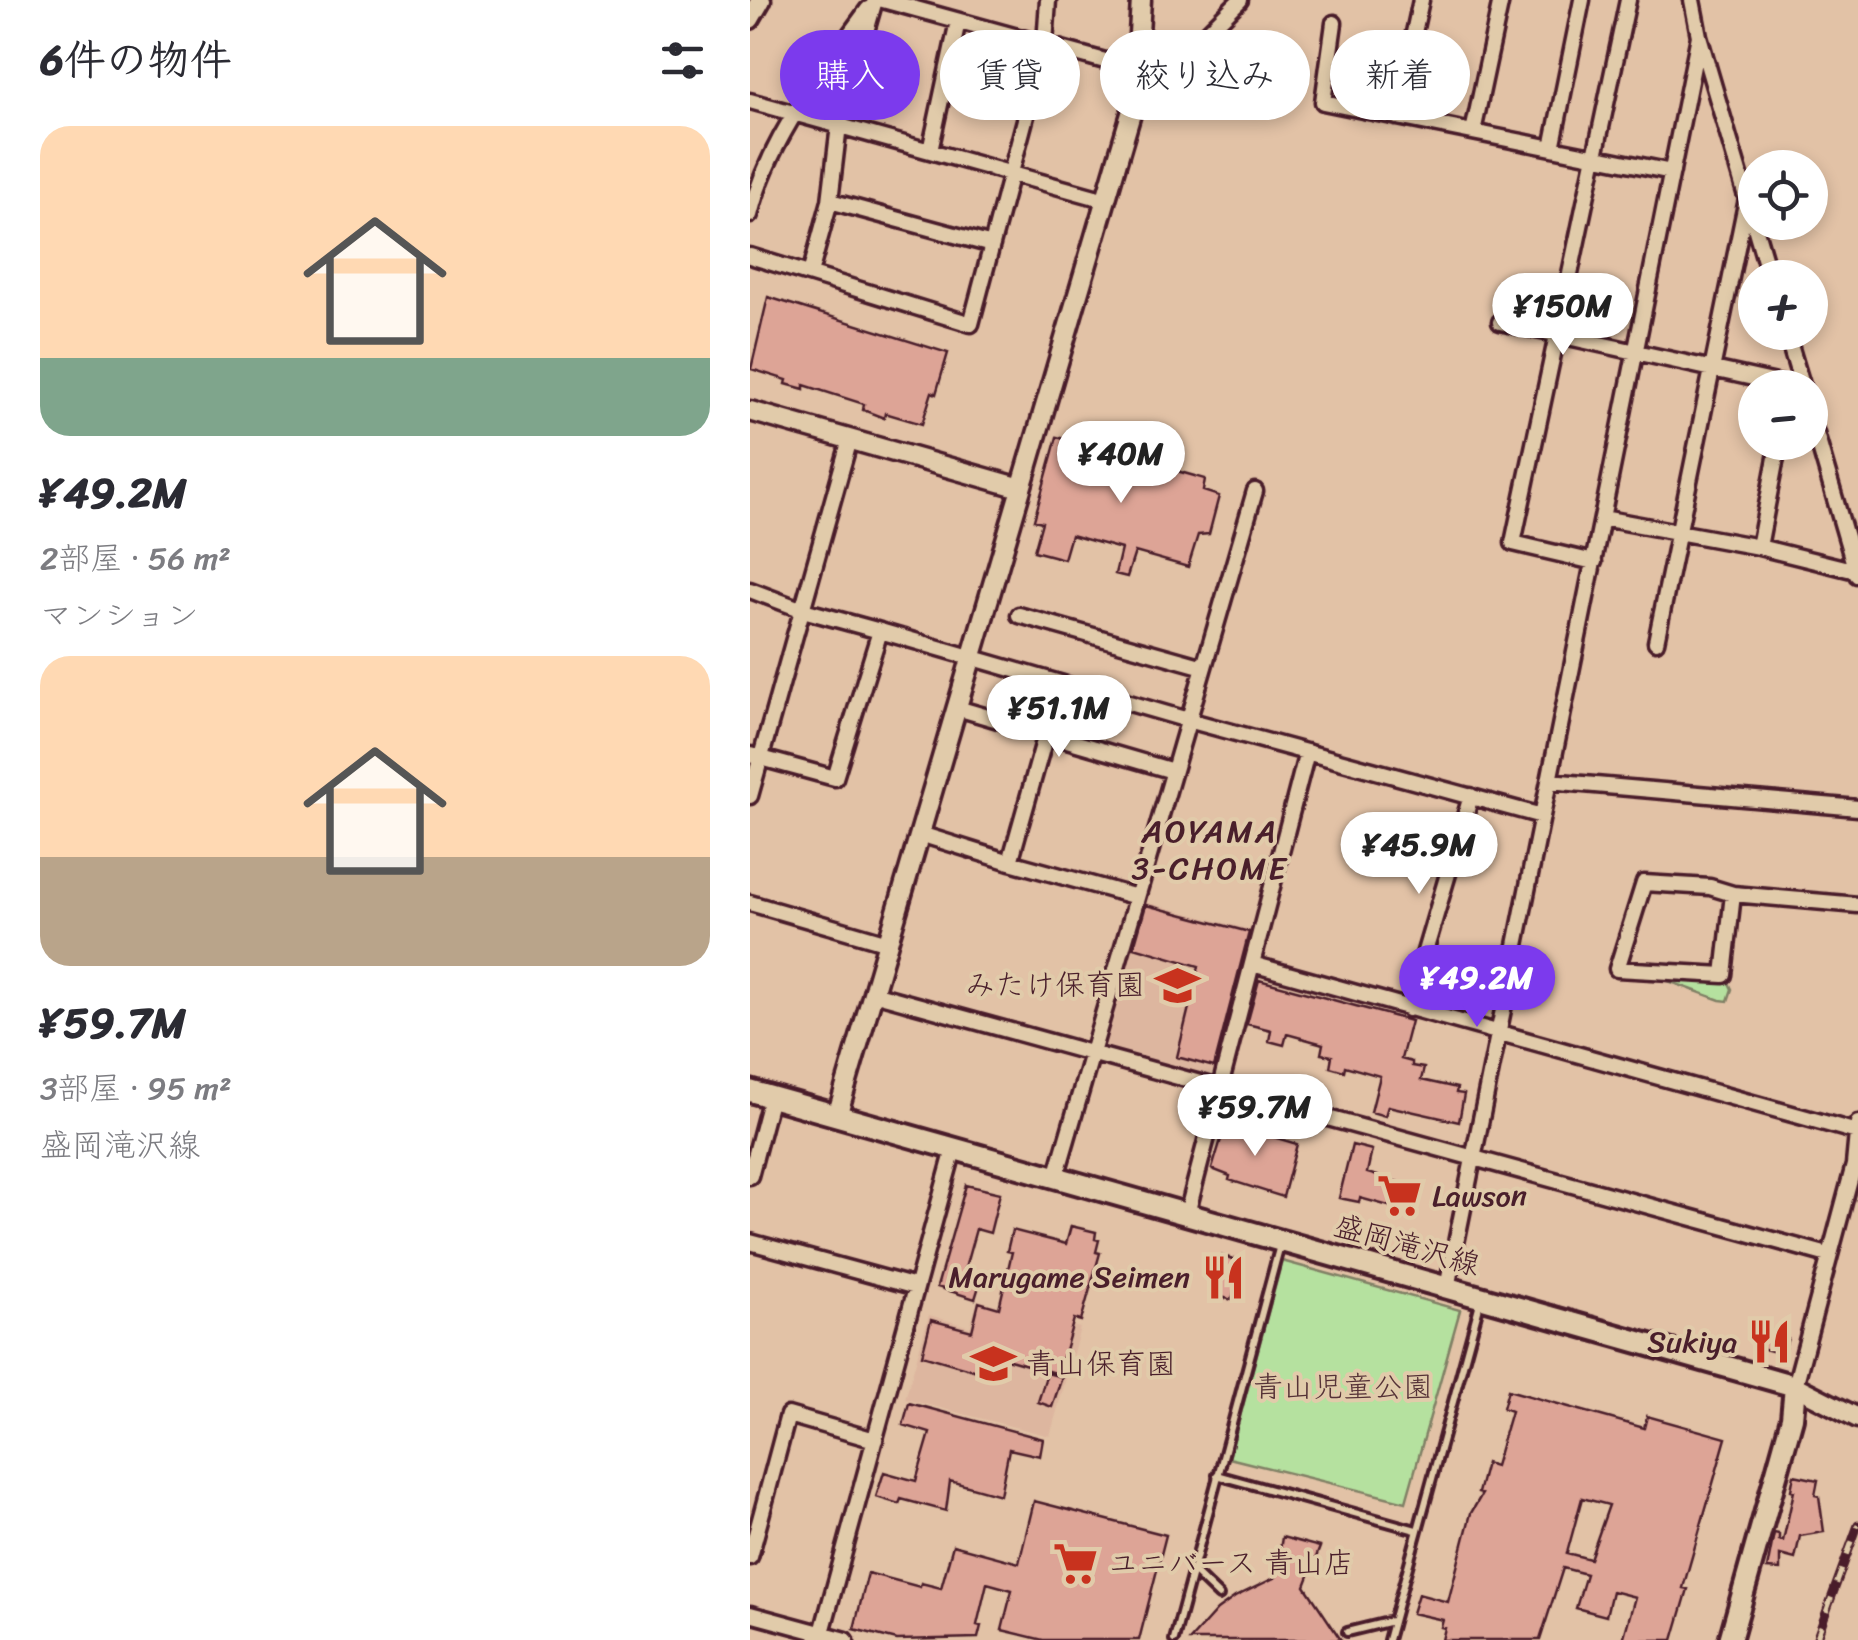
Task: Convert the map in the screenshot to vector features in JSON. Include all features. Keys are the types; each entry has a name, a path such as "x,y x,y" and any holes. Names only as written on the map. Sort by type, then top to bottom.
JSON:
{"main road":[{"name":"盛岡滝沢線","path":"750,1091 1795,1386"},
{"path":"1730,1640 1792,1418 1795,1386"}],"street":[{"path":"750,18 761,0"},
{"path":"853,30 874,0"},
{"path":"810,274 830,201 839,126 874,0"},
{"path":"883,0 994,30"},
{"path":"1046,30 1048,0"},
{"path":"1140,30 1141,0"},
{"path":"1208,30 1240,0"},
{"path":"1415,30 1421,0"},
{"path":"1473,132 1500,0"},
{"path":"1594,562 1513,543 1628,0"},
{"path":"1692,0 1738,168"},
{"path":"1552,148 1578,1"},
{"path":"930,151 958,20"},
{"path":"1333,30 1334,23"},
{"path":"1447,1288 1699,36"},
{"path":"1330,52 1323,102 1330,103"},
{"path":"750,100 780,109"},
{"path":"750,214 759,179 790,120"},
{"path":"818,120 1106,200"},
{"path":"750,256 971,324 1025,120"},
{"path":"837,1116 1129,120"},
{"path":"1415,120 1672,172"},
{"path":"830,201 992,245"},
{"path":"1656,642 1739,240"},
{"path":"1500,322 1738,375"},
{"path":"750,411 1021,488"},
{"path":"750,796 756,757 803,610 850,439"},
{"path":"1759,547 1776,460"},
{"path":"1824,460 1857,574"},
{"path":"1056,1176 1254,490"},
{"path":"1602,518 1759,547 1857,574"},
{"path":"750,590 803,610 1188,720 1542,816"},
{"path":"1020,615 1204,667"},
{"path":"756,757 835,778 880,631"},
{"path":"957,708 1174,771"},
{"path":"1010,862 1046,734"},
{"path":"1187,1214 1307,752"},
{"path":"1550,781 1858,808"},
{"path":"1408,1009 1471,796"},
{"path":"920,834 1137,897"},
{"path":"1733,894 1724,975 1617,969 1644,883 1858,905"},
{"path":"750,903 888,943"},
{"path":"1252,964 1857,1132"},
{"path":"873,993 1220,1090 1475,1154 1828,1255"},
{"path":"750,1176 771,1097"},
{"path":"1858,1122 1854,1165 1795,1386 1858,1418"},
{"path":"821,1637 954,1150"},
{"path":"750,1242 916,1287"},
{"path":"750,1557 788,1415 874,1440"},
{"path":"750,1614 821,1637 846,1640"}],"lane":[{"path":"1174,1640 1281,1241"},
{"path":"1388,1640 1482,1298"},
{"path":"1217,1475 1416,1530"},
{"path":"1192,1570 1219,1596"},
{"path":"1347,1632 1392,1622"}],"shaded area":[{"name":"みたけ保育園","path":"1141,901 1252,930 1217,1069 1203,1077 1107,1049 1104,1040"},
{"name":"青山保育園","path":"978,1300 1080,1328 1050,1436 905,1399 929,1315 970,1327"}],"green space":[{"path":"1652,975 1728,981 1732,989 1728,1001 1720,1000"},
{"name":"青山児童公園","path":"1282,1261 1460,1310 1406,1502 1229,1458"}],"building":[{"path":"768,297 948,353 922,424 885,413 884,418 863,410 864,404 804,385 804,389 786,384 787,380 751,369"},
{"path":"1057,437 1205,479 1203,491 1219,496 1209,534 1198,535 1188,567 1135,552 1127,577 1115,574 1121,549 1071,535 1064,559 1034,551 1042,522 1034,520"},
{"path":"1146,905 1249,932 1214,1067 1177,1057 1199,966 1134,947"},
{"path":"1259,980 1411,1021 1401,1059 1424,1068 1421,1080 1457,1088 1456,1093 1464,1094 1459,1122 1388,1106 1385,1116 1371,1112 1380,1076 1345,1066 1344,1071 1330,1067 1332,1056 1321,1054 1323,1044 1287,1034 1284,1045 1269,1041 1271,1030 1247,1024"},
{"path":"1226,1123 1297,1144 1283,1197 1229,1180 1230,1176 1212,1169"},
{"path":"1352,1145 1372,1150 1367,1173 1422,1189 1414,1213 1360,1198 1359,1202 1339,1198"},
{"path":"966,1185 1000,1193 990,1233 976,1229 962,1279 980,1283 975,1299 937,1287"},
{"path":"1071,1226 1096,1232 1096,1252 1100,1253 1081,1321 1074,1319 1058,1374 996,1356 990,1375 922,1355 931,1320 972,1331 979,1302 999,1308 1012,1252 1007,1251 1012,1230 1066,1244"},
{"path":"1222,1256 1241,1261 1232,1300 1211,1294"},
{"name":"Sukiya","path":"1758,1329 1788,1338 1783,1354 1753,1346"},
{"path":"1047,1373 1062,1377 1052,1407 1038,1402"},
{"path":"1508,1390 1644,1428 1647,1416 1726,1438 1683,1588 1688,1589 1673,1640 1623,1640 1635,1597 1612,1591 1606,1616 1576,1608 1586,1574 1563,1568 1540,1640 1442,1640 1443,1620 1412,1613 1418,1594 1448,1602 1471,1513 1482,1494 1478,1493 1486,1463 1495,1466 1511,1411 1503,1408","holes":["1582,1498 1609,1505 1590,1559 1567,1553"]},
{"path":"909,1403 1043,1439 1040,1456 1009,1449 1000,1495 950,1481 946,1511 876,1497 884,1472 916,1481 930,1433 903,1425"},
{"path":"1794,1475 1818,1480 1815,1495 1819,1496 1824,1532 1800,1536 1795,1559 1780,1555 1780,1570 1767,1569 1774,1533 1783,1541"},
{"path":"1034,1501 1166,1535 1139,1640 1043,1640 1002,1630 1012,1590 987,1583 977,1625 981,1626 978,1638 897,1640 854,1629 868,1573 920,1587 921,1583 941,1588 953,1545 1019,1563"},
{"path":"1282,1537 1320,1547 1305,1586 1341,1640 1190,1640 1217,1610 1276,1577"}],"railway":[{"path":"1816,1640 1858,1525"}],"place":[{"name":"みたけ保育園","path":"1178,985"},
{"name":"Lawson","path":"1399,1196"},
{"name":"Marugame Seimen","path":"1223,1277"},
{"name":"Sukiya","path":"1770,1342"},
{"name":"青山保育園","path":"993,1364"},
{"name":"ユニバース 青山店","path":"1075,1563"}],"district":[{"name":"AOYAMA 3-CHOME","path":"1210,850"}]}
